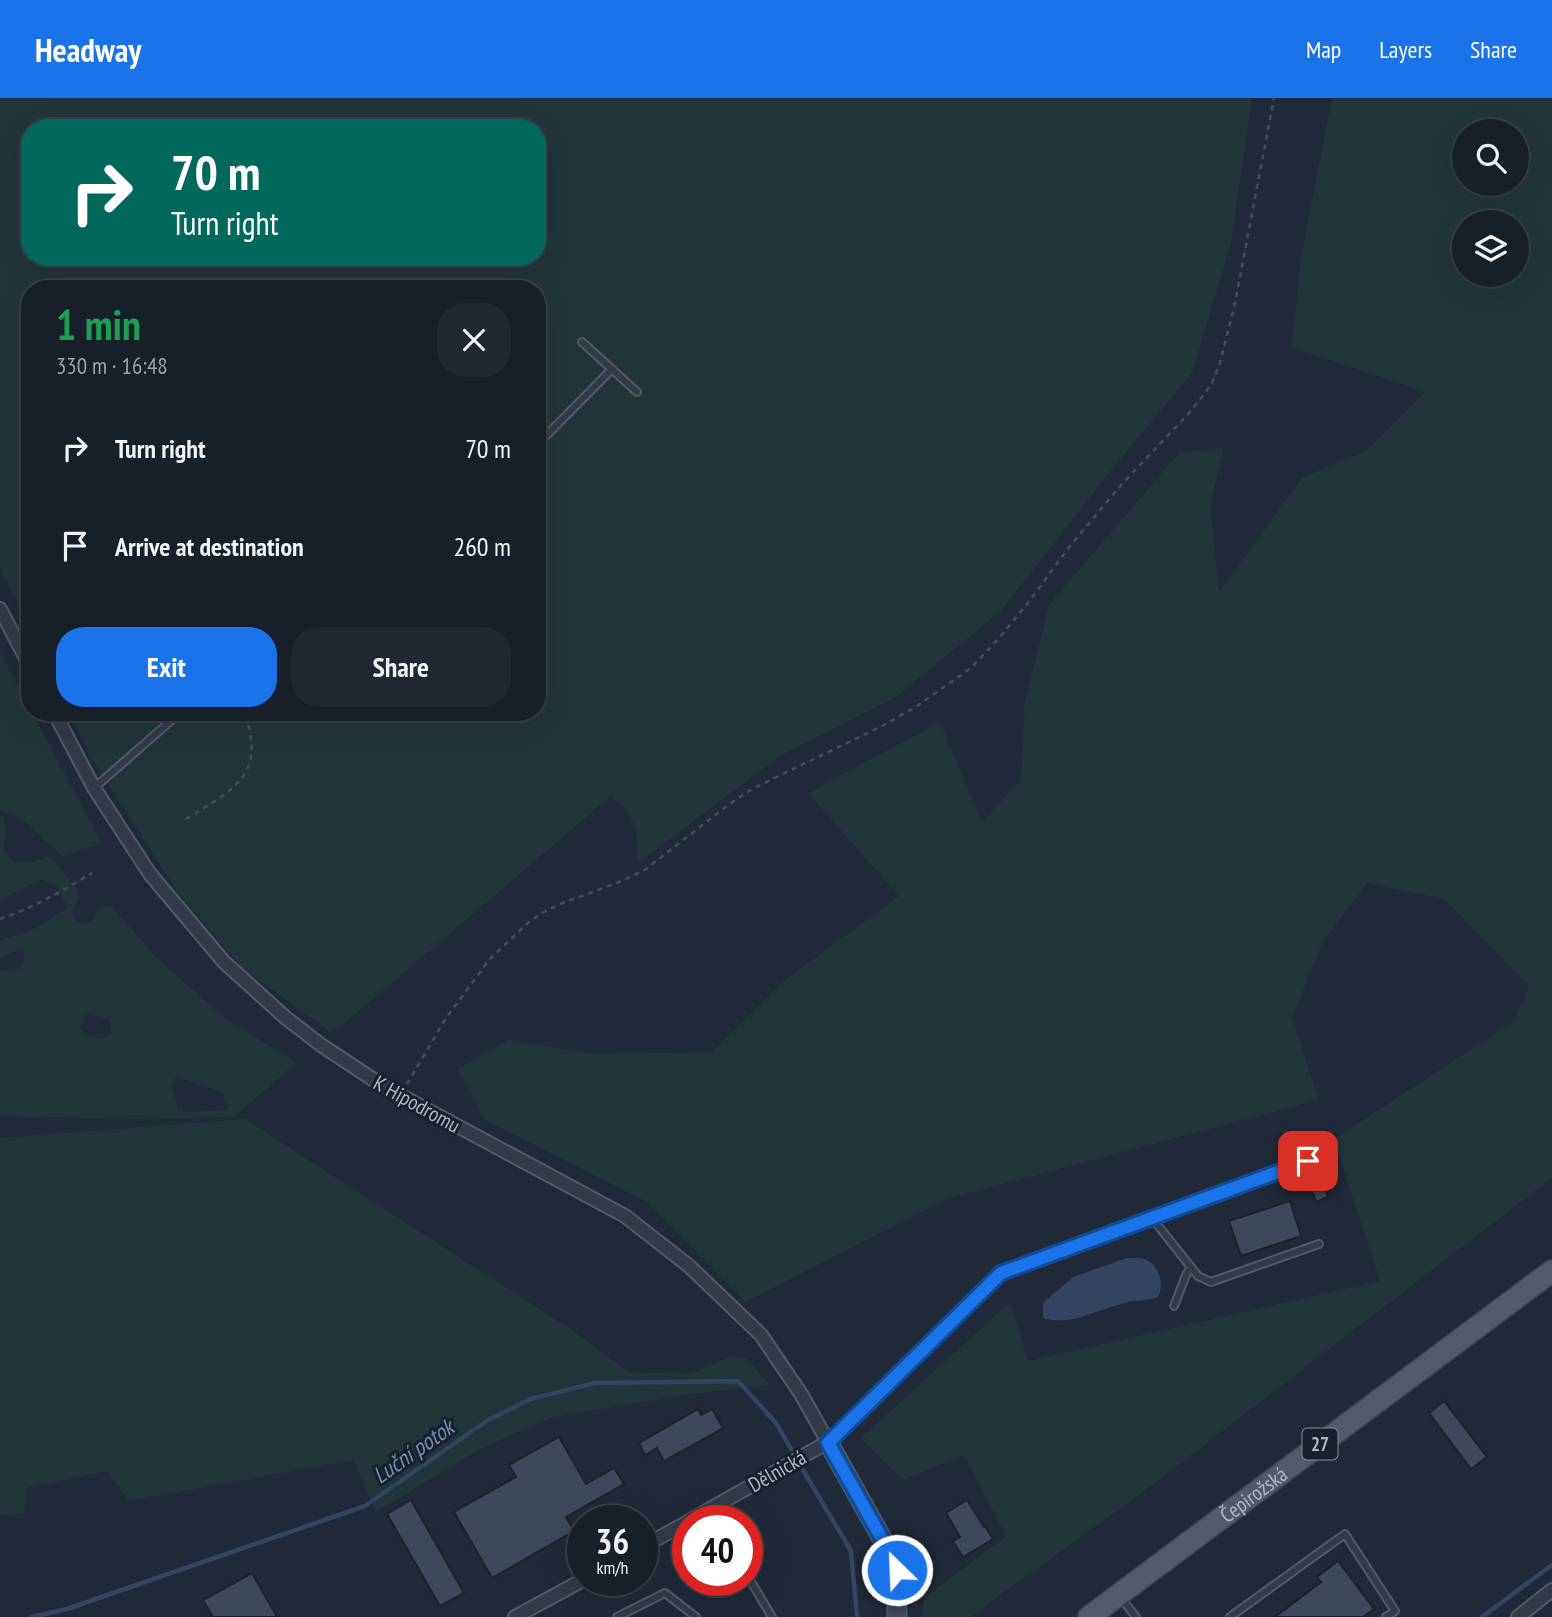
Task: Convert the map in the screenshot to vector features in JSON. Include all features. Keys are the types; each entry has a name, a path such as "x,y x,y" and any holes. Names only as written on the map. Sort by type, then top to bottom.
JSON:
{"main road":[{"name":"Čepirožská","path":"1089,1617 1552,1271"}],"street":[{"path":"0,609 21,649"},
{"name":"K Hipodromu","path":"59,721 94,788 150,874 224,962 286,1018 383,1086 625,1216 689,1266 761,1335 801,1394 828,1443"},
{"path":"828,1443 894,1560 897,1570 897,1617"},
{"name":"Dělnická","path":"728,1505 828,1443"},
{"path":"515,1617 567,1589"},
{"path":"1518,1617 1552,1590"}],"lane":[{"path":"582,342 637,392"},
{"path":"546,436 612,369"},
{"path":"94,788 171,721"},
{"path":"828,1443 1001,1273 1308,1161"},
{"path":"1152,1218 1198,1276 1211,1282 1319,1244"},
{"path":"1174,1306 1191,1267"},
{"path":"1230,1617 1345,1534 1395,1611 1386,1617"},
{"path":"617,1617 665,1593 696,1617"},
{"path":"1118,1594 1136,1617"},
{"path":"760,1596 772,1617"}],"path":[{"path":"400,1095 446,1018 489,960 531,920 560,904 634,876 752,789 914,708 971,668 999,638 1070,546 1211,385 1219,366 1234,309 1274,98"},
{"path":"186,820 231,790 249,769 251,739 248,721"},
{"path":"0,919 34,906 92,873"}],"green space":[{"path":"0,98 1252,98 1231,243 1192,373 1116,464 1001,611 896,697 778,757 648,856 637,861 634,824 626,810 611,796 331,1032 242,968 181,897 90,756 73,721 546,721 546,280 21,280 21,610 0,567"},
{"path":"1332,98 1552,98 1552,1178 1139,1495 970,1617 921,1617 925,1597 1006,1536 964,1455 903,1480 861,1438 1010,1302 1028,1361 1380,1281 1334,1139 1513,1022 1529,986 1444,899 1367,883 1323,941 1292,1018 1319,1100 946,1199 746,1302 647,1202 485,1120 457,1069 508,1040 596,1054 712,1052 784,981 899,896 808,793 940,722 982,822 1021,780 1025,703 1049,605 1179,453 1224,448 1210,506 1219,592 1302,478 1367,450 1425,392 1292,348 1301,258"},
{"path":"0,652 21,691 21,721 37,721 102,844 62,856 20,817 0,811"},
{"path":"0,816 3,817 5,827 4,852 14,862 33,862 50,856 78,890 79,898 72,912 77,921 86,923 95,919 97,908 112,907 157,958 226,1019 296,1062 295,1064 234,1117 132,1119 0,1116 0,972 21,968 25,952 21,950 8,954 0,960 0,940 30,931 68,908 56,884 40,880 0,900","holes":["87,1014 107,1018 111,1025 110,1034 101,1039 88,1037 80,1027","176,1077 222,1092 228,1110 178,1110 172,1085"]},
{"path":"245,1119 572,1330 629,1372 691,1374 729,1357 746,1358 770,1385 691,1394 553,1417 480,1449 376,1512 353,1460 129,1501 107,1471 26,1488 25,1513 0,1516 0,1138"}],"water":[{"path":"1127,1258 1142,1258 1154,1265 1161,1281 1158,1297 1125,1303 1074,1319 1043,1318 1043,1303 1073,1277"}],"building":[{"path":"1321,1177 1328,1197 1316,1202 1309,1181"},
{"path":"1290,1201 1301,1236 1241,1256 1229,1221"},
{"path":"1444,1401 1487,1457 1471,1469 1429,1413"},
{"path":"698,1409 701,1415 712,1409 723,1428 664,1461 657,1448 645,1455 639,1443"},
{"path":"559,1437 586,1484 614,1468 624,1484 587,1505 567,1505 567,1535 492,1578 454,1512 516,1477 509,1465"},
{"path":"411,1500 464,1593 440,1606 387,1514"},
{"path":"967,1500 993,1539 963,1557 953,1541 960,1537 946,1513"},
{"path":"1338,1561 1374,1609 1363,1617 1275,1617 1321,1582 1317,1577"},
{"path":"252,1573 277,1617 213,1617 203,1600"}],"waterway":[{"name":"Luční potok","path":"32,1617 67,1609 365,1506 488,1420 531,1399 595,1383 738,1381 776,1423 791,1449"},
{"name":"Luční potok","path":"803,1470 851,1551 857,1617"},
{"name":"Luční potok","path":"1482,1617 1552,1565"}],"route":[{"path":"897,1570 894,1560 828,1443 1001,1273 1308,1161"}]}
